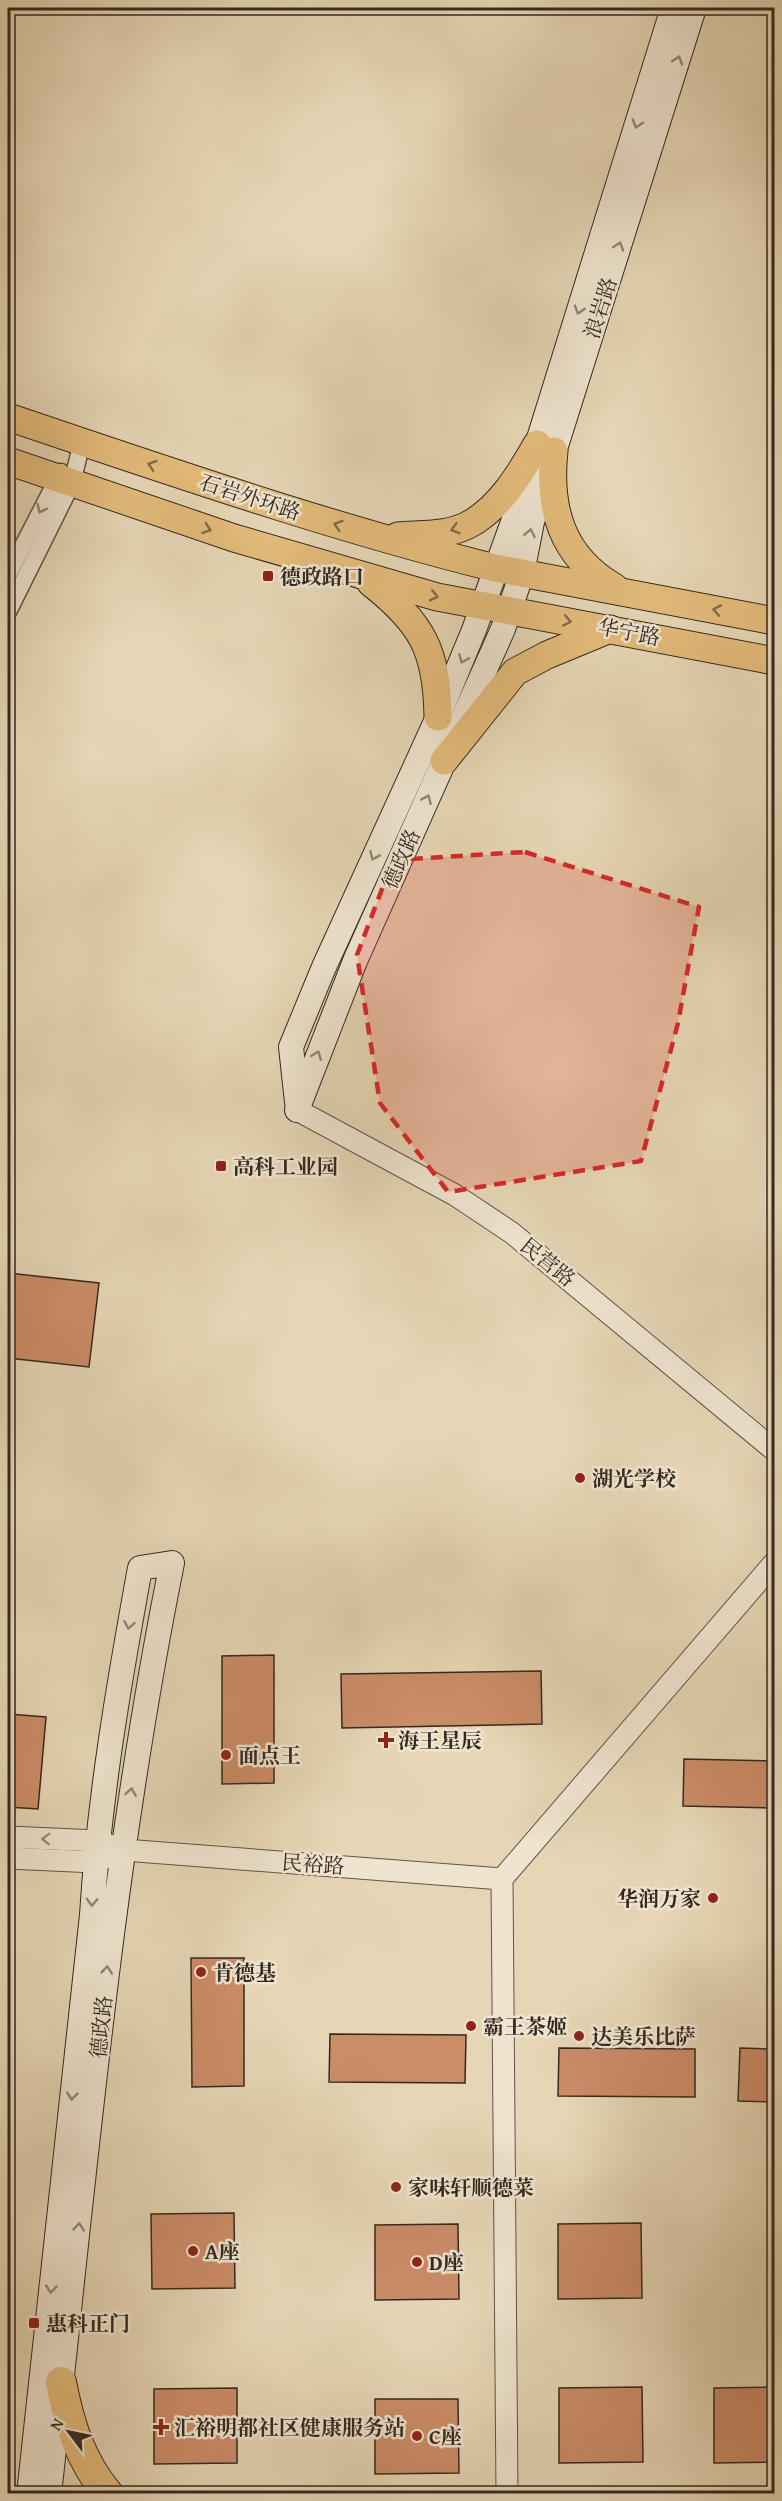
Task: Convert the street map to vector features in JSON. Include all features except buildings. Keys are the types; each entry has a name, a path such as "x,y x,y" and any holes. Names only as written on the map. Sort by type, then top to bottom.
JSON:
{"highway":[{"path":"62,2382 69,2422 80,2453 93,2476 108,2493"}],"main road":[{"name":"浪岩路","path":"510,609 522,573 546,448 673,8"},
{"name":"浪岩路","path":"483,604 513,522 546,448 694,8"},
{"name":"石岩外环路","path":"8,417 378,538 495,568"},
{"path":"378,538 443,532 467,525 485,513 505,493 524,468 546,448 559,522 568,542 580,560 599,578 620,590"},
{"name":"石岩外环路","path":"8,461 234,538 437,597 483,604"},
{"name":"华宁路","path":"495,568 774,621"},
{"path":"363,576 404,612 422,636 432,658 437,684 438,717"},
{"name":"华宁路","path":"483,604 774,661"},
{"name":"德政路","path":"297,1110 291,1047 329,957 438,717 483,604"},
{"name":"德政路","path":"297,1110 355,961 489,663 510,609"},
{"path":"444,760 515,672 547,655 610,629"},
{"name":"德政路","path":"29,2493 92,1915 96,1851 111,1733 140,1568 172,1563 142,1721 111,1934 49,2493"}],"street":[{"path":"8,612 82,442"},
{"path":"8,575 64,481"},
{"name":"民营路","path":"297,1110 455,1195 512,1233 774,1450"},
{"path":"507,2493 502,1878 774,1563"},
{"path":"8,1837 96,1851"},
{"name":"民裕路","path":"96,1851 124,1850 502,1878"},
{"path":"8,1858 96,1851"}],"highlighted area":[{"path":"525,852 699,907 678,1023 641,1161 448,1192 380,1103 357,955 393,860"}],"place":[{"name":"德政路口","path":"268,576"},
{"name":"高科工业园","path":"221,1166"},
{"name":"湖光学校","path":"580,1478"},
{"name":"海王星辰","path":"386,1740"},
{"name":"面点王","path":"226,1755"},
{"name":"华润万家","path":"713,1898"},
{"name":"肯德基","path":"201,1972"},
{"name":"霸王茶姬","path":"471,2026"},
{"name":"达美乐比萨","path":"579,2036"},
{"name":"家味轩顺德菜","path":"396,2187"},
{"name":"A座","path":"193,2251"},
{"name":"D座","path":"417,2262"},
{"name":"惠科正门","path":"34,2323"},
{"name":"汇裕明都社区健康服务站","path":"161,2427"},
{"name":"C座","path":"417,2436"}]}
